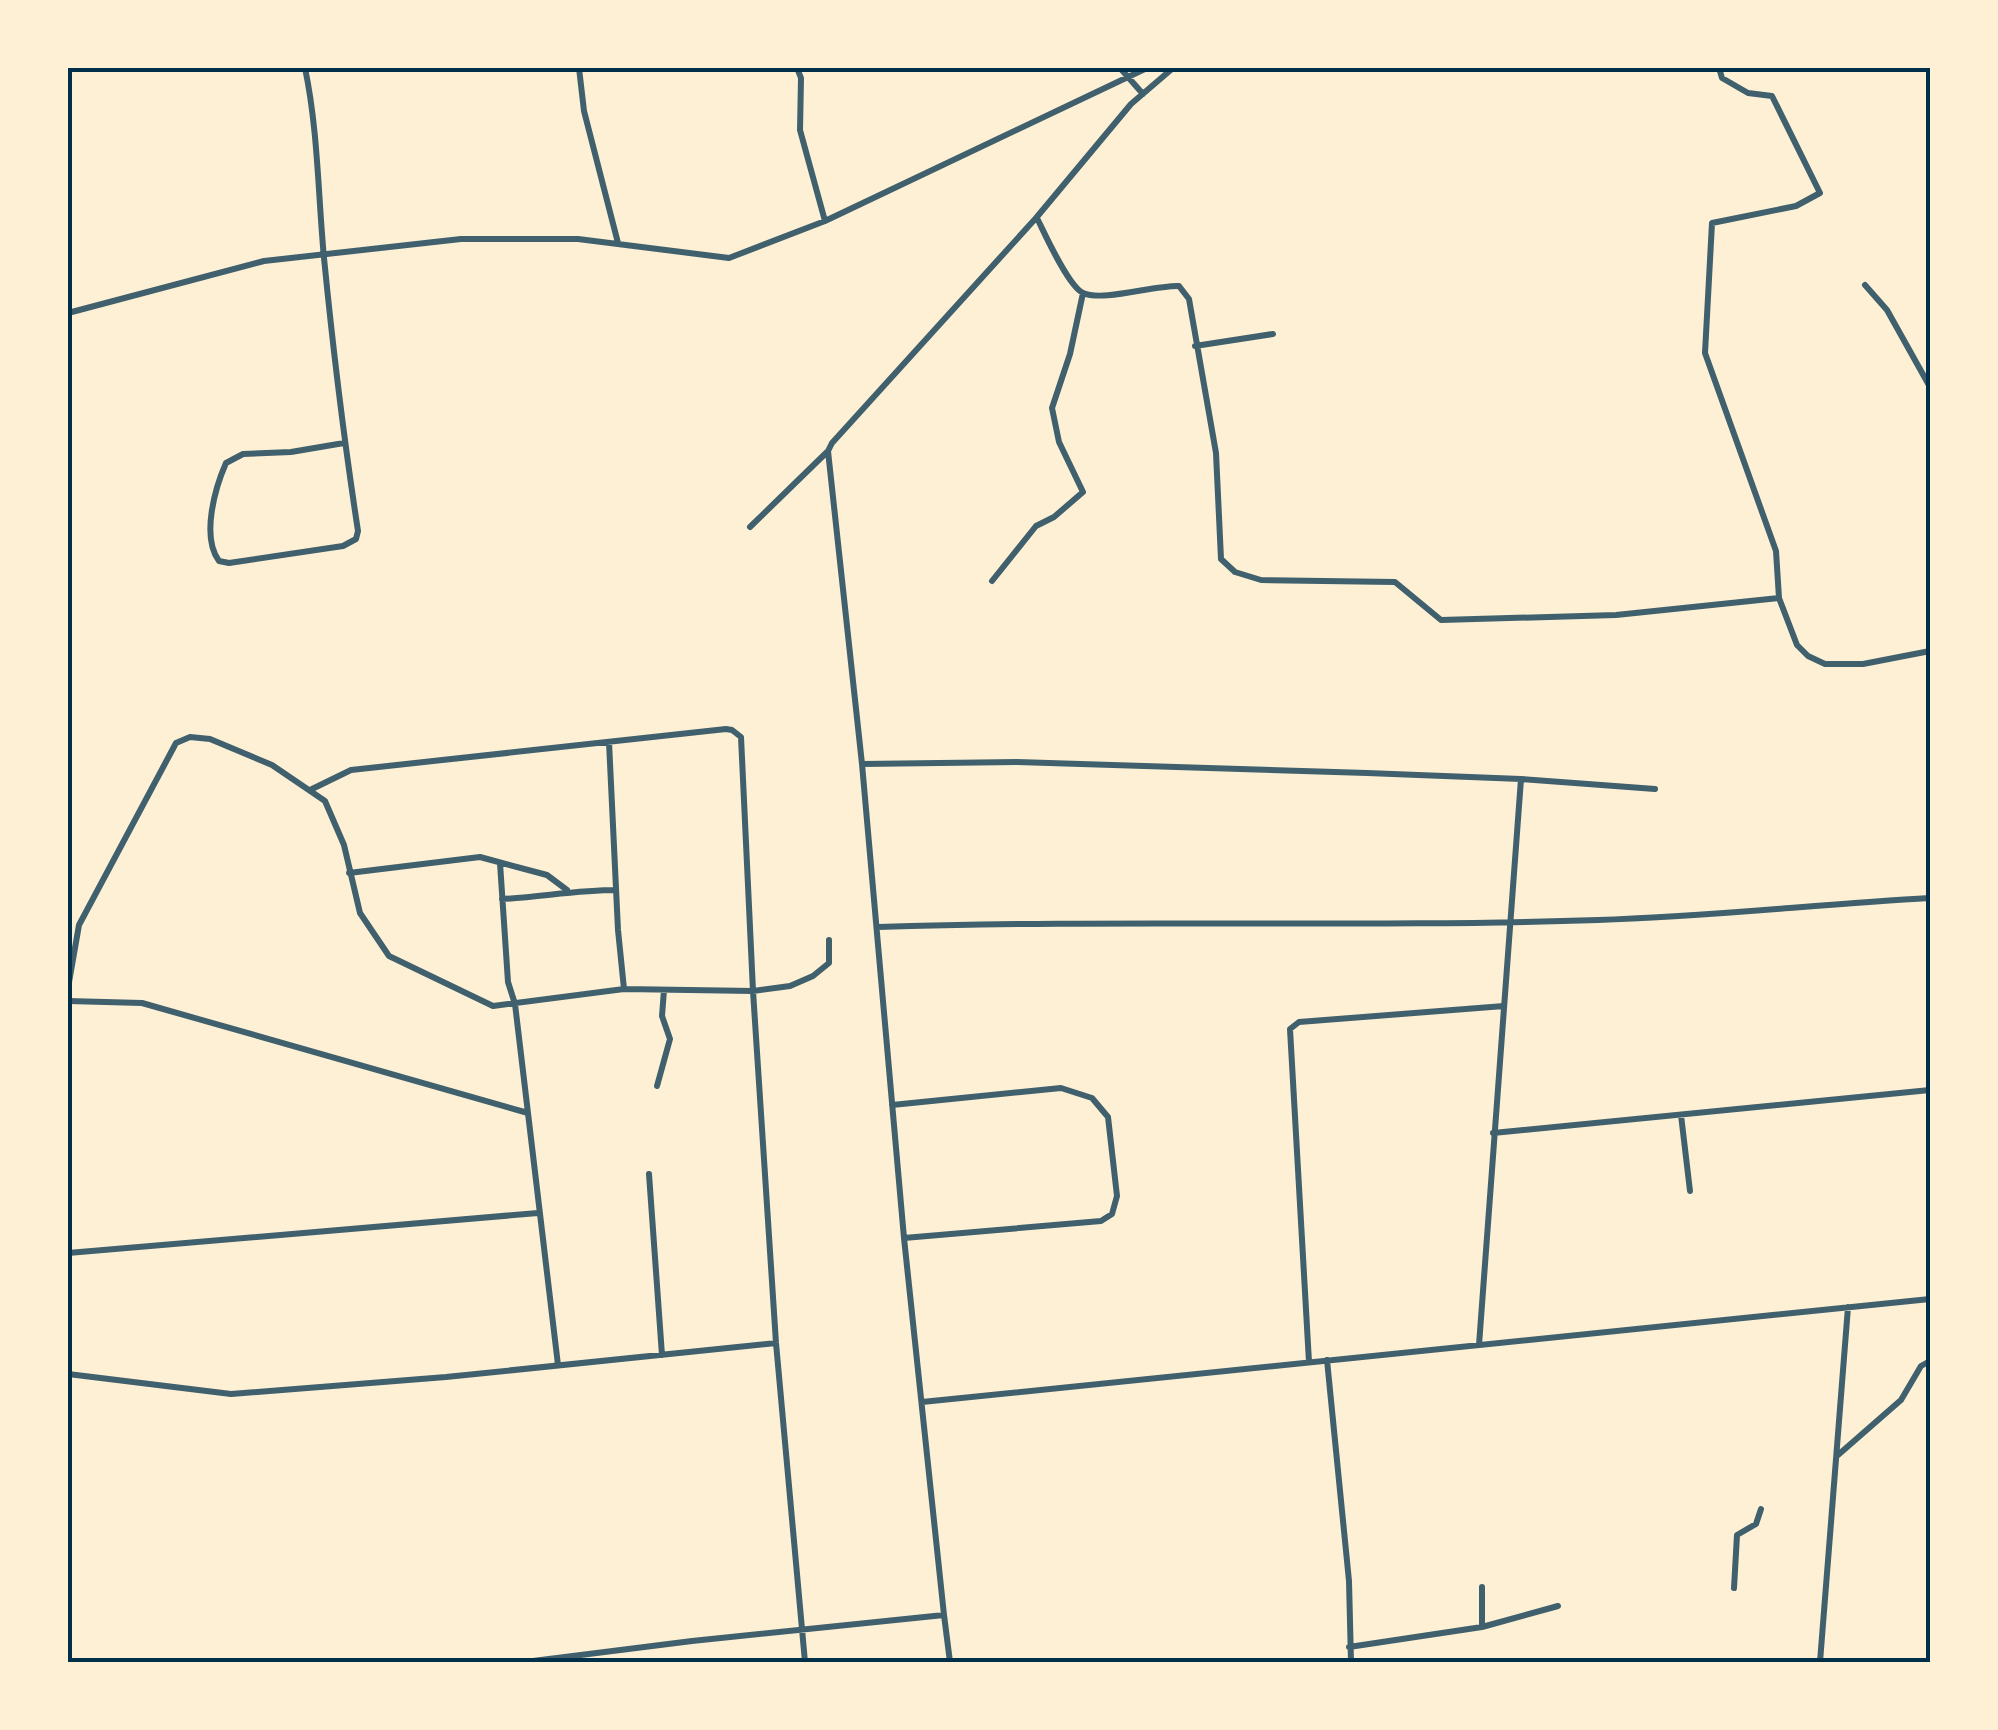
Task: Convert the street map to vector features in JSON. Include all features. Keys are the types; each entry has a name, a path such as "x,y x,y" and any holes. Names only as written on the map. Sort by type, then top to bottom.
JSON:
{"street":[{"path":"305,68 314,110 324,255 344,443 358,531 356,540 344,546 220,561 213,552 213,503 226,463 243,454 291,452 344,443"},
{"path":"578,68 584,110 618,243"},
{"path":"797,68 801,78 800,130 825,222"},
{"path":"1120,68 1143,94"},
{"path":"68,312 264,261 461,240 578,239 729,258 825,222 1147,68"},
{"path":"750,527 828,451 1143,94 1173,68"},
{"path":"1718,68 1722,78 1748,93 1772,96 1820,193 1796,206 1712,223 1705,353 1776,552 1779,598 1797,645 1808,656 1826,664 1863,664 1930,651"},
{"path":"1036,218 1074,285 1083,293 1102,295 1161,285 1179,286 1190,299 1216,453 1220,559 1235,572 1261,580 1395,582 1442,620 1616,615 1779,598"},
{"path":"1864,285 1887,310 1930,387"},
{"path":"992,581 1036,526 1054,517 1083,492 1059,442 1052,408 1070,354 1083,293"},
{"path":"1195,346 1273,334"},
{"path":"828,451 862,764 904,1238 950,1662"},
{"path":"310,790 351,770 726,729 741,737 752,991 776,1343 804,1662"},
{"path":"68,988 79,924 176,742 190,736 272,765 325,800 336,822 360,913 396,962 492,1006 624,990 752,991 790,986 830,963 829,940"},
{"path":"609,742 624,990"},
{"path":"862,764 1017,762 1521,779 1655,790"},
{"path":"1478,1345 1521,779"},
{"path":"350,873 480,857 547,875 567,890"},
{"path":"500,863 508,982 515,1004 558,1366"},
{"path":"502,899 556,896 567,890 616,890"},
{"path":"877,927 1511,922 1704,916 1930,898"},
{"path":"657,1086 670,1039 662,1016 664,990"},
{"path":"68,1002 142,1003 528,1113"},
{"path":"1309,1362 1290,1029 1298,1022 1504,1006"},
{"path":"892,1106 1060,1088 1078,1091 1092,1098 1108,1117 1117,1196 1112,1214 1100,1221 904,1238"},
{"path":"1492,1133 1930,1090"},
{"path":"1681,1115 1690,1191"},
{"path":"649,1174 662,1354"},
{"path":"68,1254 538,1214"},
{"path":"922,1402 1930,1299"},
{"path":"1820,1662 1848,1307"},
{"path":"68,1374 231,1394 776,1343"},
{"path":"1327,1360 1348,1582 1351,1662"},
{"path":"1837,1456 1901,1400 1921,1366 1930,1360"},
{"path":"1734,1588 1737,1535 1756,1524 1761,1509"},
{"path":"1482,1586 1482,1626"},
{"path":"1349,1646 1482,1626 1558,1606"},
{"path":"525,1662 944,1616"}]}
